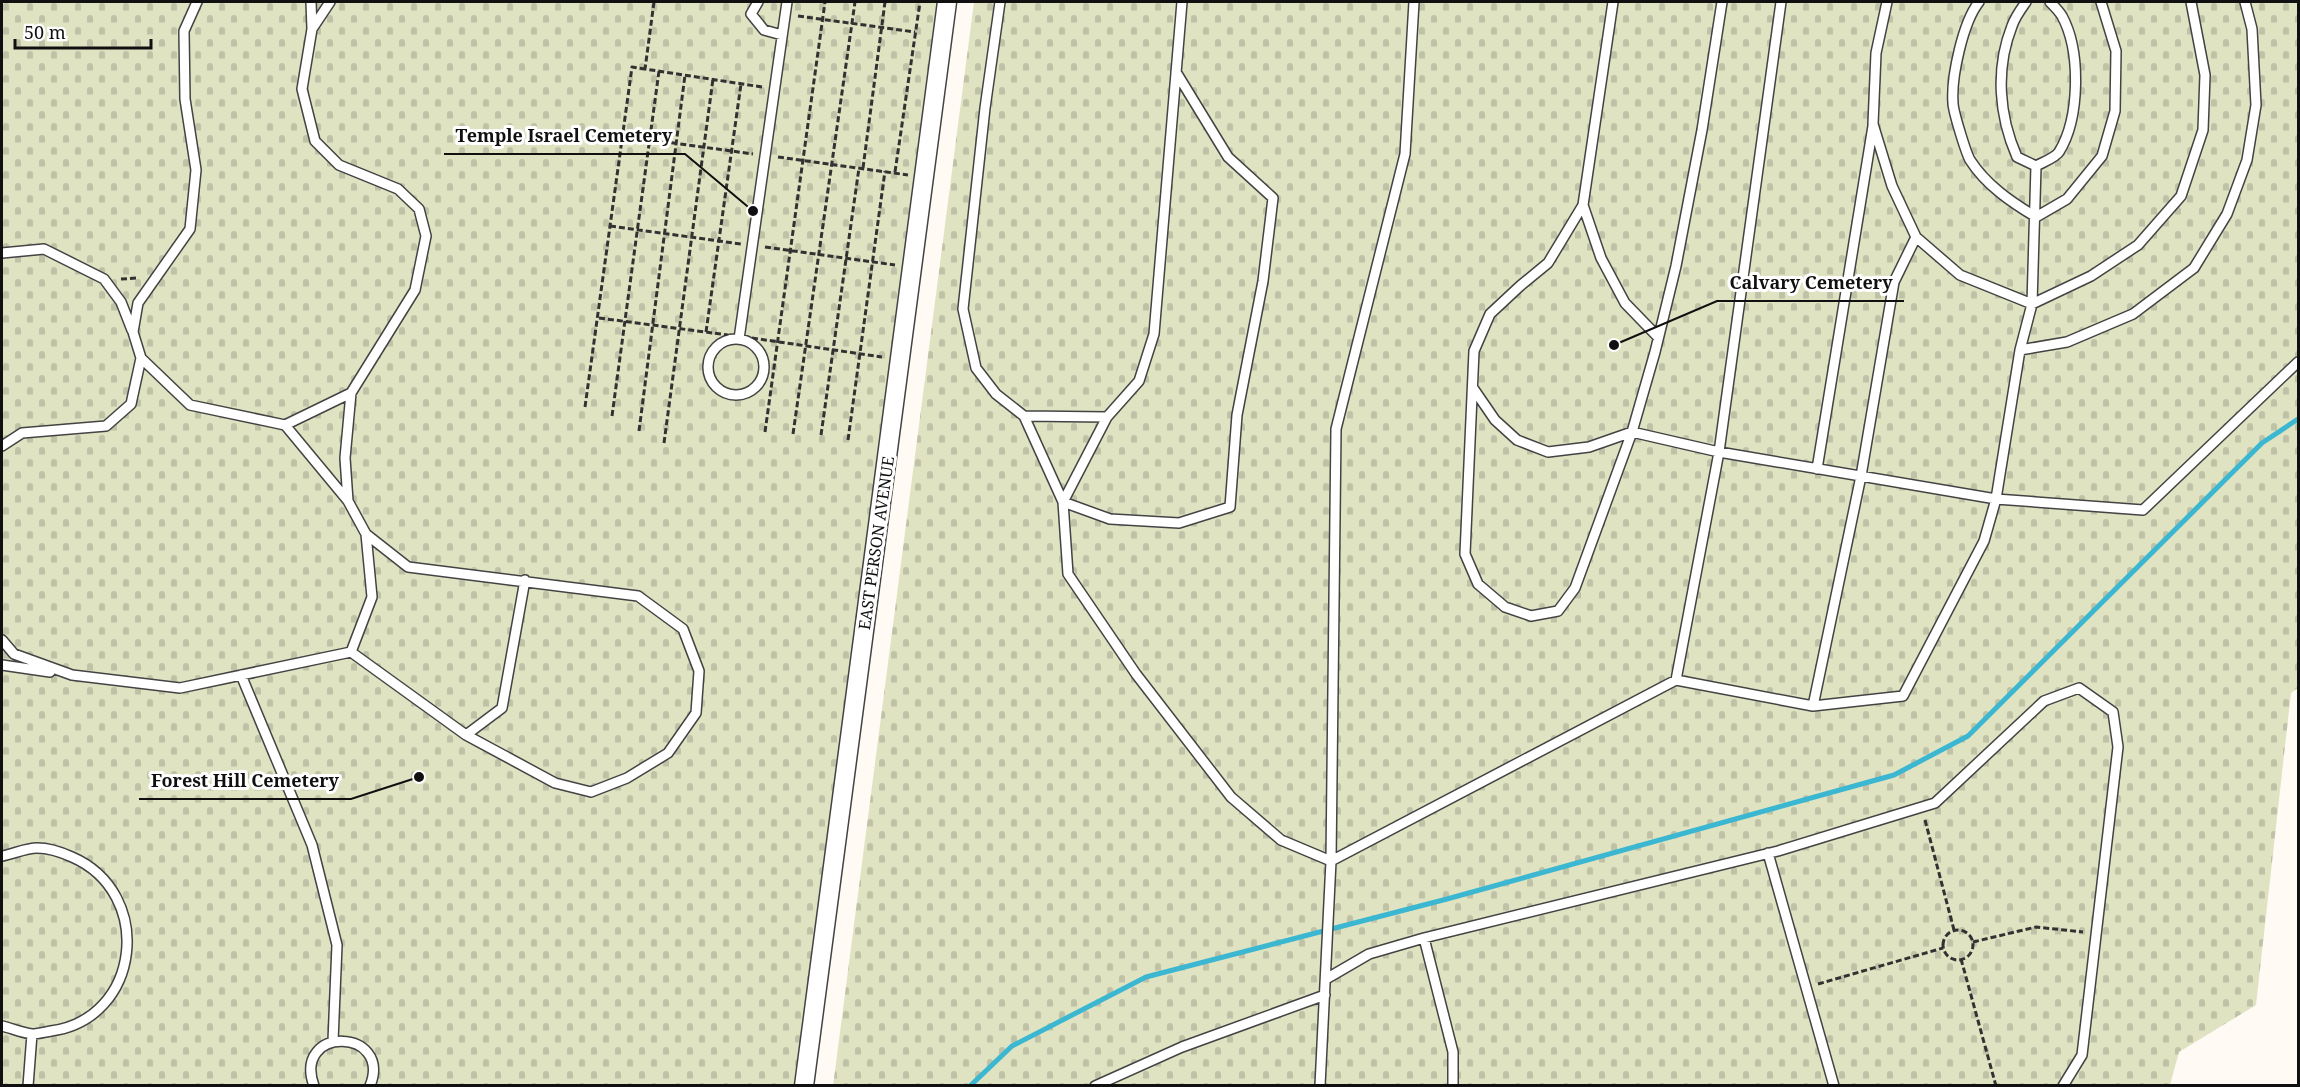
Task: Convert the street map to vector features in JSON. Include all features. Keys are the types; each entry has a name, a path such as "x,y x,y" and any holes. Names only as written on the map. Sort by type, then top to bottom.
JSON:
{"street":[{"name":"EAST PERSON AVENUE","path":"804,1086 947,2"}],"lane":[{"path":"133,332 138,303 190,229 196,170 185,99 184,31 197,2"},
{"path":"311,2 312,29 302,89 315,141 339,165 398,189 419,209 426,236 415,290 351,393 345,458 348,501"},
{"path":"312,29 330,2"},
{"path":"758,2 751,14 764,30 782,35"},
{"path":"740,338 787,2"},
{"path":"1000,2 985,108 963,309 976,368 996,394 1024,416 1063,502 1068,574 1136,674 1231,797 1281,840 1331,861"},
{"path":"1063,502 1107,417 1139,381 1154,334 1182,2"},
{"path":"1320,1086 1330,905 1336,429 1405,154 1414,2"},
{"path":"1613,2 1583,205 1548,263 1520,285 1490,314 1474,351 1465,554 1478,584 1505,607 1531,616 1558,611 1575,588 1632,432 1676,266 1702,130 1722,2"},
{"path":"1676,680 1719,452 1781,2"},
{"path":"1817,469 1873,124 1876,53 1887,2"},
{"path":"1979,2 1972,10 1958,53 1953,104 1970,159 2004,198 2036,217"},
{"path":"2026,2 2012,25 2003,60 2000,95 2007,135 2016,158 2036,166"},
{"path":"2036,166 2058,154 2075,115 2072,44 2062,17 2050,2"},
{"path":"2036,217 2067,199 2102,156 2115,111 2116,51 2102,2"},
{"path":"1873,124 1892,186 1916,237 1960,275 2032,304 2091,276 2138,246 2181,195 2203,130 2205,75 2191,2"},
{"path":"2020,350 2067,342 2133,314 2194,268 2228,214 2247,160 2256,105 2252,29 2244,2"},
{"path":"1063,502 1110,519 1179,523 1230,507 1237,414 1263,281 1273,198 1228,157 1176,72"},
{"path":"1331,861 1676,680 1813,706 1903,696 1984,541 1995,500 2020,350 2032,304 2036,166"},
{"path":"1583,205 1600,258 1625,303 1658,337"},
{"path":"1813,706 1861,476 1894,282 1916,237"},
{"path":"2,253 44,249 104,279 121,302 141,358 190,405 285,425 351,393"},
{"path":"740,338 756,348 762,356 764,366 758,384 751,391 742,395 732,395 719,390 712,383 707,365 714,349 721,343 740,338"},
{"path":"2,446 22,433 106,426 131,404 141,358"},
{"path":"1473,387 1495,420 1517,440 1548,452 1588,447 1632,432 1719,452 1995,500 2143,510 2298,362"},
{"path":"1024,416 1107,417"},
{"path":"285,425 348,501 366,534 372,597 351,652"},
{"path":"2,665 180,688 351,652 466,735 555,783 591,792 627,778 668,753 696,713 699,671 683,629 638,596 408,567 366,534"},
{"path":"466,735 502,708 525,580"},
{"path":"2,640 14,654 72,675"},
{"path":"241,675 312,844 318,867 337,945 333,1041"},
{"path":"1326,979 1369,954 1424,938 1768,853 1935,802 2044,701 2079,688 2114,712 2118,747 2082,1055 2063,1086"},
{"path":"2,856 36,848 58,851 87,864 112,887 125,917 128,943 122,974 110,996 87,1018 64,1030 32,1034 2,1026"},
{"path":"1768,853 1834,1086"},
{"path":"1424,938 1453,1052 1453,1086"},
{"path":"1095,1086 1182,1047 1325,995"},
{"path":"28,1086 32,1034"},
{"path":"314,1086 311,1077 312,1063 323,1046 333,1041 344,1040 358,1045 366,1052 373,1067 370,1086"}],"path":[{"path":"645,69 654,2"},
{"path":"765,432 825,2"},
{"path":"793,434 855,2"},
{"path":"821,435 885,2"},
{"path":"895,172 920,2"},
{"path":"785,14 915,32"},
{"path":"585,407 632,67 774,89"},
{"path":"612,416 659,71"},
{"path":"639,431 685,75"},
{"path":"664,443 713,79"},
{"path":"706,332 741,84"},
{"path":"609,134 912,175"},
{"path":"848,440 885,171"},
{"path":"610,226 900,265"},
{"path":"104,279 133,280 164,267"},
{"path":"598,318 887,357"},
{"path":"1921,807 1954,930"},
{"path":"1972,942 2036,927 2096,933"},
{"path":"1954,930 1966,932 1972,942 1971,952 1961,959 1952,959 1943,948 1943,940 1954,930"},
{"path":"1806,988 1943,948"},
{"path":"1961,959 1996,1086"}],"green space":[{"path":"2,2 945,2 878,468 794,1085 2,1086"},
{"path":"974,2 2298,2 2298,688 2291,693 2256,1005 2179,1052 2170,1085 833,1086"}],"waterway":[{"path":"970,1086 1012,1046 1146,977 1447,899 1894,775 1968,736 2262,443 2298,419"}],"place":[{"name":"Temple Israel Cemetery","path":"753,211"},
{"name":"Calvary Cemetery","path":"1614,345"},
{"name":"Forest Hill Cemetery","path":"419,777"}]}
